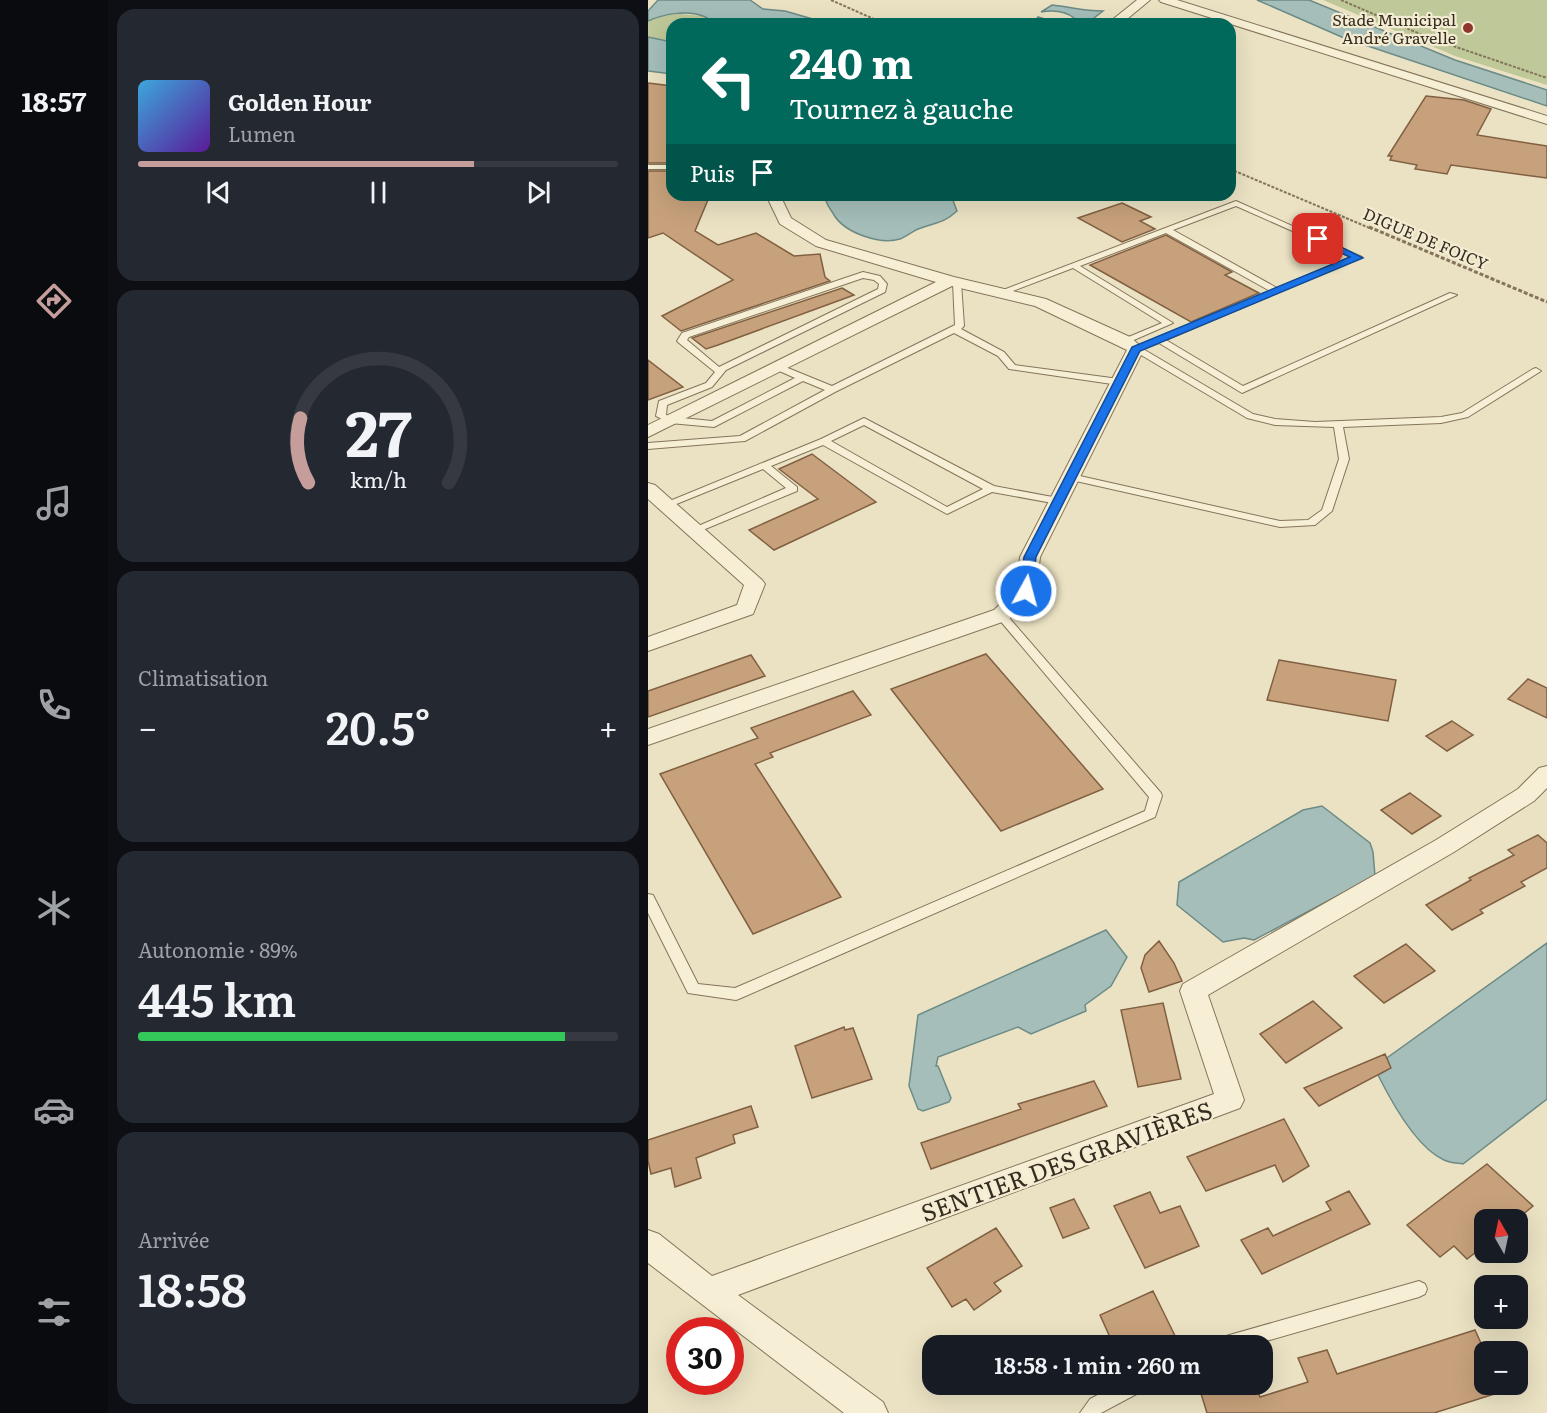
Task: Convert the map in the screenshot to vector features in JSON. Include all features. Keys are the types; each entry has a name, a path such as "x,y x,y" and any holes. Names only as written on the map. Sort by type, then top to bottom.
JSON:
{"street":[{"path":"1121,18 1144,0"},
{"path":"1165,0 1222,18"},
{"path":"1236,22 1547,120"},
{"path":"648,737 1001,615 1026,591 1030,557 1119,382 1130,345 1040,302 953,282 821,243 785,221 776,201"},
{"path":"648,432 953,282"},
{"path":"648,489 755,584 746,609 648,644"},
{"name":"SENTIER DES GRAVIÈRES","path":"708,1292 1230,1100 1193,991 1445,846 1526,795 1547,774"},
{"path":"648,1244 708,1292 871,1413"}],"lane":[{"path":"648,168 666,167"},
{"path":"1002,292 1236,203 1358,258 1159,339 1130,345"},
{"path":"1167,230 1277,291"},
{"path":"1073,265 1169,323 1130,345"},
{"path":"720,372 682,341 685,335 863,275 877,278 883,284 882,290 723,368 720,372 709,386 662,403 661,416 670,420 714,424 803,378"},
{"path":"648,446 742,439 831,390 960,326 953,282"},
{"path":"1159,339 1242,390 1453,295"},
{"path":"954,329 1001,354 1012,367 1119,382"},
{"path":"1130,345 1250,416 1275,422 1315,425 1441,420 1465,415 1536,371"},
{"path":"778,367 831,390"},
{"path":"665,505 824,441 864,421 991,489 1058,501"},
{"path":"1071,477 1280,524 1311,523 1327,512 1344,459 1338,424"},
{"path":"824,441 947,511 991,489"},
{"path":"694,530 793,489 764,465"},
{"path":"648,899 693,989 736,994 1149,814 1156,795 1001,615"},
{"path":"1258,1335 1419,1289"},
{"path":"1089,1413 1096,1406 1117,1395"}],"path":[{"path":"831,0 872,18"},
{"path":"1341,0 1428,37 1547,78"},
{"name":"DIGUE DE FOICY","path":"1236,171 1547,302"}],"green space":[{"name":"Stade Municipal André Gravelle","path":"1323,0 1547,0 1547,85 1455,56"},
{"path":"680,14 706,18 666,18 666,41 648,37 648,21 659,16"}],"water":[{"path":"658,0 750,0 763,9 785,11 809,18 707,18 697,14 683,13 661,16 648,21 648,11"},
{"path":"1257,0 1309,0 1455,60 1547,90 1547,106 1344,38"},
{"path":"1052,5 1103,11 1094,18 1074,18 1063,12 1041,12"},
{"path":"648,37 666,41 666,73 648,71"},
{"path":"826,201 953,201 957,211 944,220 918,229 900,239 883,240 864,236 846,227 834,215"},
{"path":"1322,806 1370,843 1375,876 1254,940 1244,938 1223,942 1177,905 1179,882 1303,810"},
{"path":"1106,930 1127,957 1111,986 1085,1005 1086,1011 1031,1034 1018,1027 938,1057 936,1066 938,1066 951,1098 949,1102 923,1111 918,1109 909,1086 918,1015"},
{"path":"1547,943 1547,1099 1463,1164 1444,1160 1424,1145 1397,1110 1378,1075 1387,1070 1384,1060"}],"building":[{"path":"648,83 666,85 666,163 648,163"},
{"path":"1426,96 1464,100 1491,109 1477,135 1547,146 1547,178 1451,165 1447,174 1415,169 1417,165 1390,160 1392,156 1388,156"},
{"path":"648,171 666,171 666,201 708,201 695,231 718,245 756,233 794,256 820,254 825,277 830,281 681,331 662,316 733,280 663,233 648,238"},
{"path":"1122,203 1151,217 1140,221 1155,229 1122,242 1078,218"},
{"path":"1166,235 1232,272 1225,275 1259,293 1191,322 1090,265"},
{"path":"842,288 854,295 706,349 692,338"},
{"path":"648,360 683,387 648,400"},
{"path":"812,454 876,502 774,550 749,530 818,499 779,469"},
{"path":"986,654 1103,789 1001,831 891,689"},
{"path":"751,655 765,676 648,717 648,691"},
{"path":"1279,660 1396,680 1388,721 1267,700"},
{"path":"1528,679 1547,688 1547,718 1508,699"},
{"path":"853,691 871,715 770,753 773,757 755,764 841,897 753,934 660,774 758,738 751,728"},
{"path":"1452,721 1473,735 1447,751 1426,736"},
{"path":"1410,793 1441,816 1412,834 1381,810"},
{"path":"1538,835 1547,843 1547,868 1521,882 1525,886 1480,910 1483,913 1452,930 1426,905 1471,880 1469,878 1514,855 1508,850"},
{"path":"1159,941 1174,963 1182,981 1149,992 1141,968 1145,955"},
{"path":"1406,944 1435,971 1384,1003 1354,976"},
{"path":"1313,1001 1342,1028 1286,1063 1260,1034"},
{"path":"1163,1003 1181,1079 1138,1087 1121,1010"},
{"path":"844,1027 845,1030 853,1028 872,1079 812,1098 795,1046"},
{"path":"1385,1054 1391,1068 1319,1106 1304,1088"},
{"path":"1094,1081 1107,1106 931,1169 921,1143 1021,1109 1018,1104"},
{"path":"751,1106 758,1127 733,1135 735,1143 696,1158 701,1178 675,1187 671,1168 651,1174 648,1161 648,1140"},
{"path":"1284,1119 1309,1166 1283,1182 1275,1165 1206,1191 1187,1157"},
{"path":"1487,1164 1533,1206 1528,1210 1474,1209 1474,1254 1467,1259 1454,1246 1440,1257 1407,1225"},
{"path":"1349,1191 1370,1224 1262,1274 1241,1240 1268,1228 1273,1236 1331,1210 1326,1202"},
{"path":"1150,1192 1160,1213 1180,1206 1199,1246 1145,1268 1114,1206"},
{"path":"1074,1199 1089,1228 1063,1238 1050,1208"},
{"path":"996,1228 1022,1266 994,1283 1001,1291 974,1310 966,1299 952,1307 927,1268"},
{"path":"1153,1291 1175,1335 1109,1335 1100,1315"},
{"path":"1475,1330 1480,1341 1474,1341 1474,1395 1491,1395 1434,1413 1207,1413 1201,1395 1259,1395 1260,1397 1273,1395 1273,1393 1308,1382 1298,1358 1327,1350 1337,1374"}],"place":[{"name":"Stade Municipal André Gravelle","path":"1468,28"}],"route":[{"path":"1026,591 1030,557 1136,349 1358,258 1318,239"}]}
